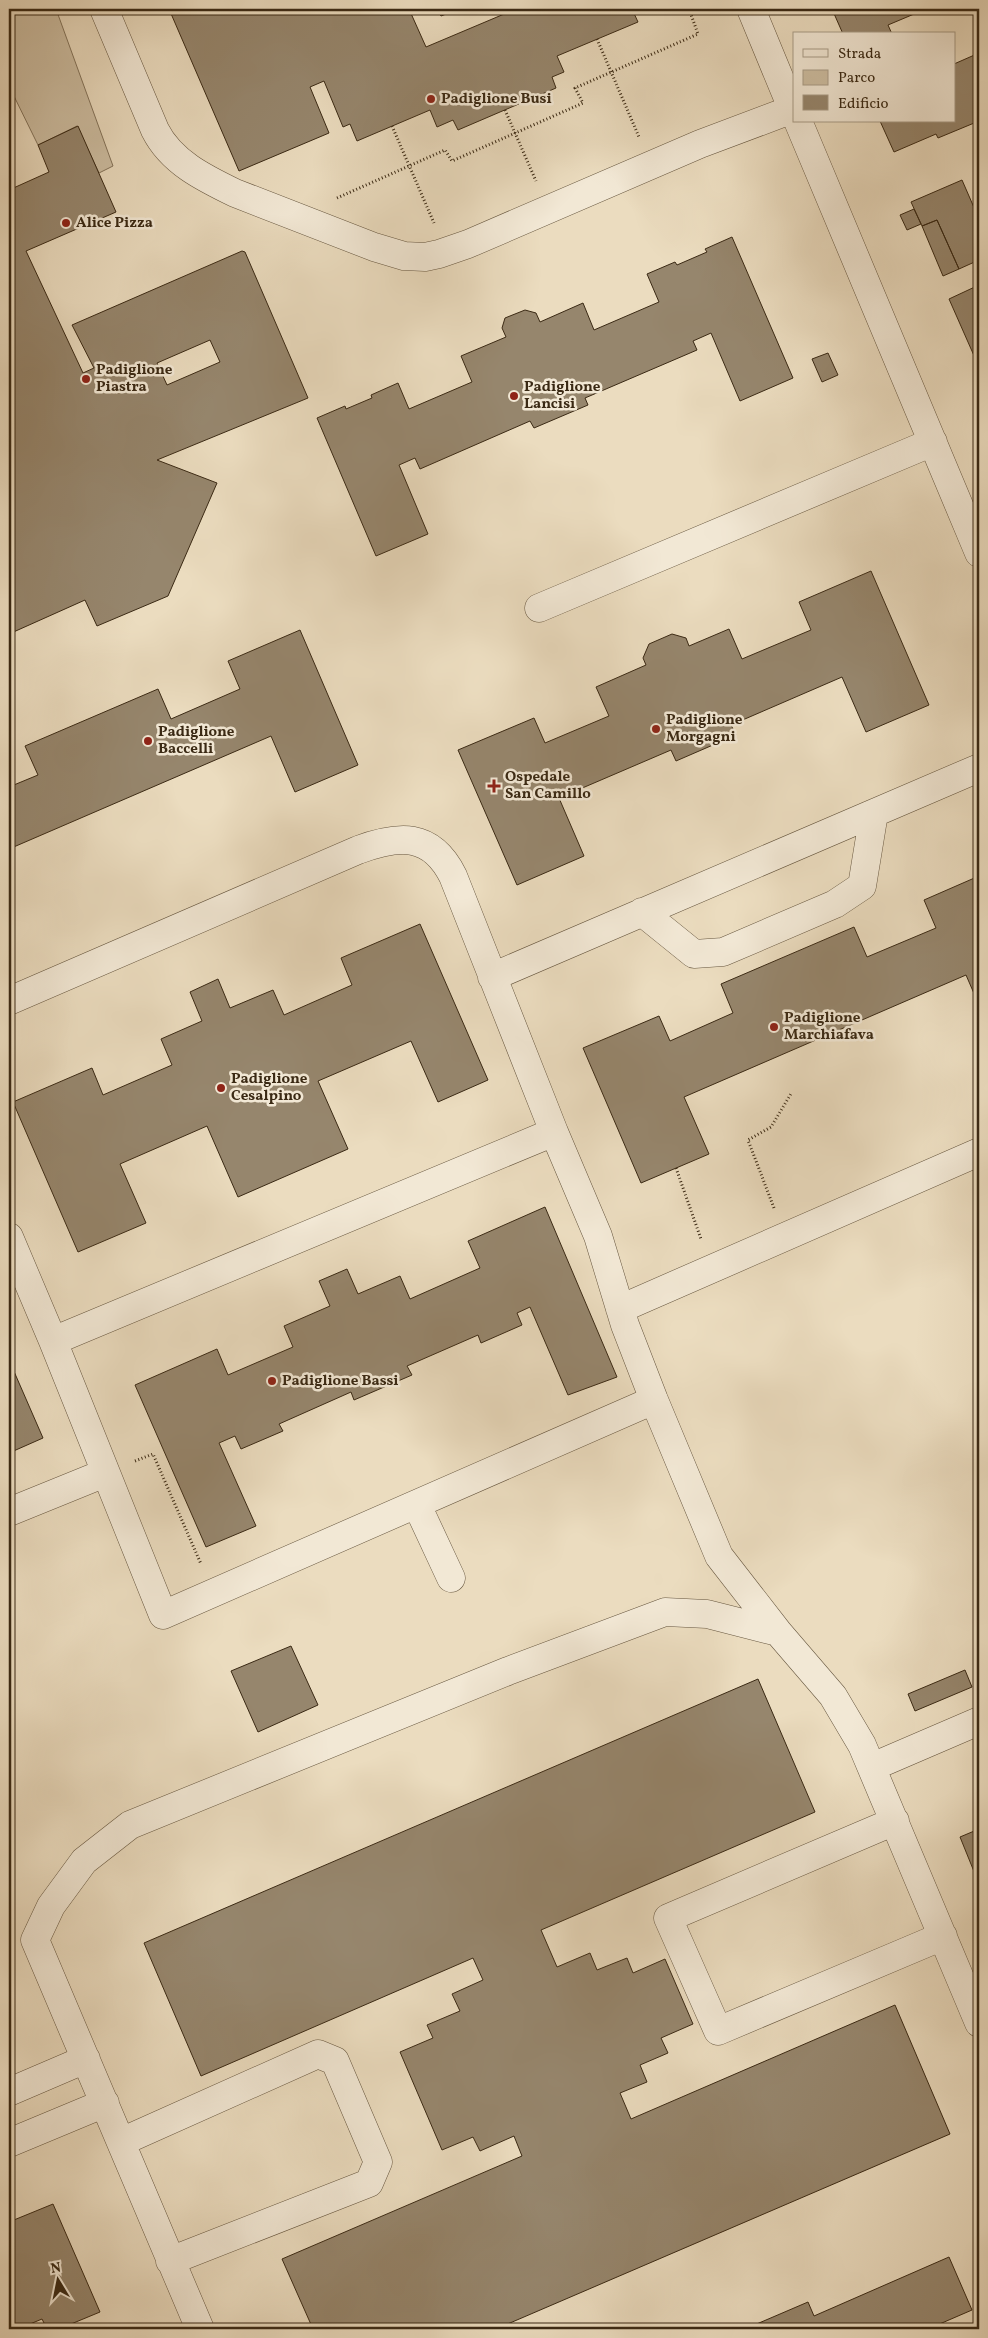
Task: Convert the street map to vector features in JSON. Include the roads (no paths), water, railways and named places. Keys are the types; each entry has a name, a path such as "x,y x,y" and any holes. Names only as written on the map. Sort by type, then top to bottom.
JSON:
{"lane":[{"path":"104,9 163,146 175,158 216,184 374,247 404,256 425,257 446,251 651,165 793,116"},
{"path":"751,9 793,110"},
{"path":"798,122 979,553"},
{"path":"539,608 933,442"},
{"path":"492,977 979,768"},
{"path":"642,912 694,954 723,952 835,904 862,886 874,813"},
{"path":"9,1001 358,850 376,844 405,840 428,845 445,860 554,1132 598,1236 620,1309 654,1400 719,1556 778,1632 833,1696 872,1767 979,2020"},
{"path":"53,1341 554,1132"},
{"path":"620,1309 979,1152"},
{"path":"9,1237 164,1615 654,1400"},
{"path":"9,1512 105,1473"},
{"path":"417,1505 451,1578"},
{"path":"200,2329 35,1940 51,1906 84,1861 130,1826 508,1670 665,1612 707,1614 778,1632"},
{"path":"872,1767 979,1721"},
{"path":"895,1821 668,1918 718,2031 943,1936"},
{"path":"121,2142 318,2054 335,2061 378,2162 369,2183 170,2261"},
{"path":"9,2092 86,2059"},
{"path":"9,2143 105,2103"}],"place":[{"name":"Padiglione Busi","path":"431,99"},
{"name":"Alice Pizza","path":"66,223"},
{"name":"Padiglione Piastra","path":"86,379"},
{"name":"Padiglione Lancisi","path":"514,396"},
{"name":"Padiglione Morgagni","path":"656,729"},
{"name":"Padiglione Baccelli","path":"148,741"},
{"name":"Ospedale San Camillo","path":"494,786"},
{"name":"Padiglione Marchiafava","path":"774,1027"},
{"name":"Padiglione Cesalpino","path":"221,1088"},
{"name":"Padiglione Bassi","path":"272,1381"}]}
